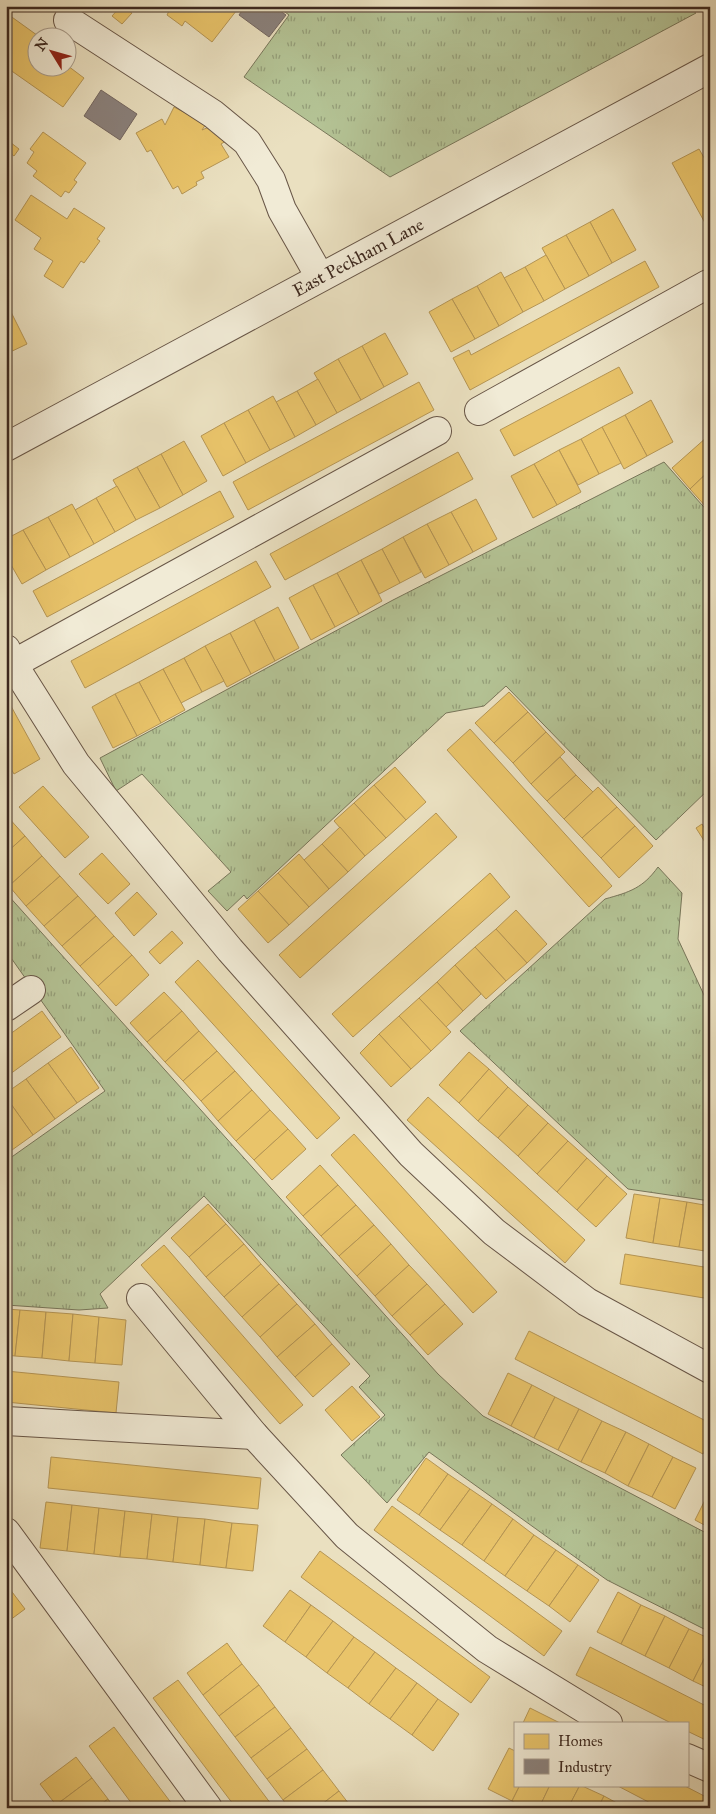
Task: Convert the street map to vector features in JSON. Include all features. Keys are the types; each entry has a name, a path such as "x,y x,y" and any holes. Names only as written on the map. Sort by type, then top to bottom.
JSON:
{"street":[{"path":"68,20 213,114 247,142 271,180 282,210 320,278"},
{"name":"East Peckham Lane","path":"6,447 710,68"},
{"path":"479,411 708,284"},
{"path":"437,431 10,657 76,764 230,950 411,1154 494,1232 587,1302 710,1369"},
{"path":"6,1007 31,990"},
{"path":"141,1298 254,1435 347,1536 486,1649 606,1722"},
{"path":"6,1422 254,1435"},
{"path":"6,1532 208,1808"},
{"path":"688,1758 710,1768"}],"green space":[{"path":"277,6 687,6 696,13 390,177 244,77 289,15"},
{"path":"664,462 710,514 710,788 656,840 506,686 484,706 446,713 247,899 244,895 227,911 208,891 231,872 142,774 116,791 100,758 393,600"},
{"path":"658,867 682,893 678,939 710,1008 710,1201 628,1189 460,1031 605,899 622,894 641,885"},
{"path":"6,893 438,1374 483,1416 710,1535 710,1632 607,1580 429,1452 387,1503 341,1455 385,1415 359,1387 370,1376 204,1196 100,1294 108,1308 79,1310 6,1305 6,1161 105,1091 9,955 6,956"}],"building: Homes":[{"path":"121,6 132,13 122,24 112,16"},
{"path":"163,6 240,6 212,42 185,21 182,26 167,15 169,11"},
{"path":"9,15 28,29 28,78 78,78 78,74 84,78 63,107 6,67 6,19"},
{"path":"174,107 206,124 202,130 211,126 226,141 221,144 229,157 201,172 204,178 196,182 197,185 182,194 178,186 173,189 151,150 147,152 136,133 162,119 165,125"},
{"path":"43,132 86,163 74,180 77,182 69,193 65,191 61,197 33,176 37,171 27,163 34,152 30,149"},
{"path":"6,139 19,149 14,156 6,150"},
{"path":"699,149 710,168 710,232 672,163"},
{"path":"31,195 67,219 74,208 105,228 97,239 100,241 84,263 81,261 63,288 44,276 53,261 34,249 41,238 15,220"},
{"path":"613,209 636,250 612,263 590,222"},
{"path":"590,222 612,263 589,276 566,235"},
{"path":"566,235 589,276 565,289 542,248"},
{"path":"546,255 565,289 544,301 525,267"},
{"path":"645,261 659,287 470,390 453,358 469,350 471,355"},
{"path":"525,267 544,301 523,312 504,278"},
{"path":"501,272 523,312 499,326 477,286"},
{"path":"477,286 499,326 475,339 452,299"},
{"path":"452,299 475,339 451,352 429,312"},
{"path":"11,312 27,344 6,354 6,314"},
{"path":"385,333 408,374 384,387 362,346"},
{"path":"362,346 384,387 361,400 338,359"},
{"path":"338,359 361,400 337,413 314,373"},
{"path":"619,367 633,393 514,456 500,430"},
{"path":"318,379 337,413 316,425 297,391"},
{"path":"419,382 434,410 248,510 233,482"},
{"path":"297,391 316,425 295,437 276,402"},
{"path":"273,396 295,437 270,450 248,410"},
{"path":"651,400 673,442 647,456 625,415"},
{"path":"248,410 270,450 246,463 224,423"},
{"path":"625,415 647,456 624,469 602,427"},
{"path":"224,423 246,463 223,476 201,436"},
{"path":"602,427 621,463 599,474 581,439"},
{"path":"707,437 710,440 710,470 690,489 672,468"},
{"path":"581,439 599,474 578,485 559,450"},
{"path":"184,441 207,481 183,495 161,454"},
{"path":"559,450 581,492 557,505 534,464"},
{"path":"458,452 473,479 285,580 270,554"},
{"path":"161,454 183,495 160,508 137,467"},
{"path":"534,464 557,505 533,518 511,476"},
{"path":"137,467 160,508 136,520 113,480"},
{"path":"710,470 710,506 707,508 690,489"},
{"path":"117,486 136,520 115,532 96,498"},
{"path":"220,491 234,517 47,617 33,591"},
{"path":"96,498 115,532 94,544 75,510"},
{"path":"476,499 497,539 473,552 451,512"},
{"path":"72,504 94,544 70,557 48,517"},
{"path":"451,512 473,552 449,565 427,524"},
{"path":"48,517 70,557 46,570 23,530"},
{"path":"427,524 449,565 425,578 403,537"},
{"path":"23,530 46,570 22,584 6,556 6,539"},
{"path":"403,537 421,572 400,583 382,549"},
{"path":"382,549 400,583 379,594 361,560"},
{"path":"361,560 382,601 359,614 337,573"},
{"path":"256,561 271,587 85,688 71,661"},
{"path":"337,573 359,614 335,627 313,585"},
{"path":"313,585 335,627 311,640 289,598"},
{"path":"278,607 299,648 275,661 254,620"},
{"path":"254,620 275,661 251,674 230,633"},
{"path":"230,633 251,674 227,687 205,646"},
{"path":"205,646 224,681 202,692 184,658"},
{"path":"184,658 202,692 181,703 163,669"},
{"path":"163,669 185,710 161,723 139,682"},
{"path":"139,682 161,723 137,736 115,694"},
{"path":"509,692 528,712 494,743 475,723"},
{"path":"115,694 137,736 113,748 92,707"},
{"path":"6,697 40,759 14,774 6,760"},
{"path":"528,712 546,732 513,763 494,743"},
{"path":"470,729 612,886 589,907 447,750"},
{"path":"546,732 565,752 531,784 513,763"},
{"path":"560,757 576,775 547,801 531,784"},
{"path":"395,767 426,802 406,820 374,785"},
{"path":"576,775 593,792 564,819 547,801"},
{"path":"374,785 406,820 386,838 354,803"},
{"path":"43,786 89,837 65,858 19,807"},
{"path":"598,787 617,807 582,838 564,819"},
{"path":"354,803 386,838 365,856 334,821"},
{"path":"617,807 635,826 601,858 582,838"},
{"path":"436,813 457,837 300,978 279,955"},
{"path":"6,817 25,836 6,853"},
{"path":"702,824 710,837 710,850 696,828"},
{"path":"635,826 653,846 619,878 601,858"},
{"path":"340,827 365,856 348,872 322,844"},
{"path":"25,836 42,856 9,886 6,884 6,853"},
{"path":"322,844 348,872 329,889 304,860"},
{"path":"102,853 130,884 108,904 79,874"},
{"path":"299,854 329,889 309,907 278,873"},
{"path":"42,856 60,876 26,906 9,886"},
{"path":"278,873 309,907 289,925 258,891"},
{"path":"490,873 510,897 353,1037 332,1014"},
{"path":"60,876 78,896 44,926 26,906"},
{"path":"258,891 289,925 268,943 238,909"},
{"path":"137,892 157,914 134,936 115,913"},
{"path":"78,896 96,916 62,946 44,926"},
{"path":"516,910 547,944 527,963 496,929"},
{"path":"96,916 114,936 80,966 62,946"},
{"path":"496,929 527,963 506,981 475,947"},
{"path":"172,931 183,943 160,964 149,952"},
{"path":"114,936 132,955 98,986 80,966"},
{"path":"475,947 506,981 486,999 455,965"},
{"path":"132,955 149,975 116,1006 98,986"},
{"path":"198,960 340,1118 317,1139 175,982"},
{"path":"455,965 481,994 463,1011 437,982"},
{"path":"437,982 463,1011 446,1027 419,998"},
{"path":"164,992 182,1011 147,1042 130,1023"},
{"path":"419,998 451,1032 431,1051 399,1016"},
{"path":"42,1011 61,1037 6,1077 6,1037"},
{"path":"182,1011 199,1031 165,1062 147,1042"},
{"path":"399,1016 431,1051 411,1069 379,1034"},
{"path":"199,1031 217,1051 183,1081 165,1062"},
{"path":"379,1034 411,1069 391,1087 360,1053"},
{"path":"71,1047 99,1088 77,1103 48,1063"},
{"path":"217,1051 235,1071 201,1101 183,1081"},
{"path":"469,1052 489,1069 459,1103 439,1085"},
{"path":"48,1063 77,1103 55,1119 26,1079"},
{"path":"489,1069 508,1087 478,1121 459,1103"},
{"path":"235,1071 252,1090 218,1121 201,1101"},
{"path":"26,1079 55,1119 33,1135 6,1097 6,1093"},
{"path":"508,1087 528,1105 498,1138 478,1121"},
{"path":"252,1090 270,1110 236,1141 218,1121"},
{"path":"6,1097 33,1135 12,1150 6,1143"},
{"path":"428,1097 585,1240 565,1263 407,1120"},
{"path":"528,1105 548,1123 518,1156 498,1138"},
{"path":"270,1110 288,1129 254,1160 236,1141"},
{"path":"548,1123 568,1141 537,1174 518,1156"},
{"path":"288,1129 306,1149 272,1180 254,1160"},
{"path":"354,1134 497,1292 473,1313 331,1155"},
{"path":"568,1141 587,1158 557,1192 537,1174"},
{"path":"587,1158 607,1176 577,1210 557,1192"},
{"path":"320,1165 338,1185 303,1216 286,1197"},
{"path":"607,1176 627,1194 596,1227 577,1210"},
{"path":"338,1185 356,1205 321,1236 303,1216"},
{"path":"634,1194 660,1198 653,1243 626,1238"},
{"path":"660,1198 687,1202 679,1247 653,1243"},
{"path":"687,1202 710,1206 710,1224 705,1251 679,1247"},
{"path":"208,1204 226,1224 189,1257 171,1238"},
{"path":"356,1205 374,1225 339,1256 321,1236"},
{"path":"226,1224 244,1244 206,1277 189,1257"},
{"path":"710,1224 710,1252 705,1251"},
{"path":"374,1225 391,1244 357,1276 339,1256"},
{"path":"244,1244 261,1264 224,1297 206,1277"},
{"path":"391,1244 409,1265 375,1296 357,1276"},
{"path":"164,1245 303,1405 280,1424 141,1265"},
{"path":"625,1254 710,1268 710,1299 620,1284"},
{"path":"261,1264 279,1284 242,1317 224,1297"},
{"path":"409,1265 427,1284 392,1316 375,1296"},
{"path":"279,1284 297,1304 260,1337 242,1317"},
{"path":"427,1284 445,1304 410,1335 392,1316"},
{"path":"297,1304 315,1324 277,1357 260,1337"},
{"path":"445,1304 463,1324 428,1355 410,1335"},
{"path":"6,1309 20,1310 15,1356 6,1355"},
{"path":"20,1310 46,1312 42,1358 15,1356"},
{"path":"46,1312 73,1314 69,1361 42,1358"},
{"path":"73,1314 99,1317 95,1363 69,1361"},
{"path":"99,1317 126,1320 122,1365 95,1363"},
{"path":"315,1324 332,1344 295,1377 277,1357"},
{"path":"529,1331 710,1423 710,1440 703,1454 515,1359"},
{"path":"332,1344 350,1364 313,1397 295,1377"},
{"path":"6,1371 119,1382 116,1413 6,1402"},
{"path":"508,1373 532,1385 511,1426 488,1414"},
{"path":"532,1385 555,1397 534,1438 511,1426"},
{"path":"352,1386 380,1417 352,1441 325,1410"},
{"path":"555,1397 579,1409 558,1450 534,1438"},
{"path":"579,1409 602,1421 581,1462 558,1450"},
{"path":"602,1421 626,1432 605,1473 581,1462"},
{"path":"626,1432 649,1444 628,1486 605,1473"},
{"path":"649,1444 673,1457 652,1497 628,1486"},
{"path":"51,1457 261,1478 258,1509 48,1488"},
{"path":"673,1457 696,1468 675,1509 652,1497"},
{"path":"426,1458 448,1474 419,1515 397,1500"},
{"path":"448,1474 470,1489 440,1530 419,1515"},
{"path":"470,1489 492,1504 462,1545 440,1530"},
{"path":"710,1490 710,1528 695,1520"},
{"path":"46,1502 72,1505 67,1551 40,1548"},
{"path":"492,1504 513,1519 484,1561 462,1545"},
{"path":"72,1505 99,1508 94,1554 67,1551"},
{"path":"392,1506 562,1631 544,1656 374,1530"},
{"path":"99,1508 125,1511 120,1557 94,1554"},
{"path":"125,1511 152,1514 147,1559 120,1557"},
{"path":"152,1514 178,1517 173,1562 147,1559"},
{"path":"178,1517 205,1519 200,1565 173,1562"},
{"path":"205,1519 232,1523 226,1568 200,1565"},
{"path":"513,1519 534,1535 505,1576 484,1561"},
{"path":"232,1523 258,1525 253,1571 226,1568"},
{"path":"534,1535 556,1550 527,1591 505,1576"},
{"path":"556,1550 578,1565 549,1606 527,1591"},
{"path":"320,1551 490,1677 471,1703 301,1577"},
{"path":"578,1565 599,1580 570,1622 549,1606"},
{"path":"6,1584 25,1609 6,1623"},
{"path":"290,1590 311,1605 285,1642 263,1626"},
{"path":"618,1592 641,1605 621,1644 597,1632"},
{"path":"311,1605 333,1621 306,1657 285,1642"},
{"path":"641,1605 665,1616 645,1656 621,1644"},
{"path":"665,1616 689,1629 669,1668 645,1656"},
{"path":"333,1621 354,1637 327,1673 306,1657"},
{"path":"689,1629 710,1639 710,1647 693,1681 669,1668"},
{"path":"354,1637 375,1652 348,1688 327,1673"},
{"path":"227,1643 242,1664 203,1695 187,1673"},
{"path":"590,1647 710,1708 710,1742 688,1731 688,1722 669,1722 576,1675"},
{"path":"710,1647 710,1689 693,1681"},
{"path":"375,1652 396,1668 369,1704 348,1688"},
{"path":"242,1664 259,1685 219,1716 203,1695"},
{"path":"396,1668 417,1683 390,1719 369,1704"},
{"path":"178,1680 274,1808 236,1808 153,1698"},
{"path":"417,1683 438,1699 412,1735 390,1719"},
{"path":"259,1685 275,1707 235,1737 219,1716"},
{"path":"438,1699 459,1714 433,1751 412,1735"},
{"path":"275,1707 291,1728 251,1758 235,1737"},
{"path":"530,1708 558,1722 523,1722"},
{"path":"114,1727 175,1808 135,1808 89,1746"},
{"path":"291,1728 307,1749 267,1779 251,1758"},
{"path":"509,1748 514,1750 514,1786 520,1786 512,1801 488,1789"},
{"path":"307,1749 323,1770 283,1800 267,1779"},
{"path":"76,1757 92,1778 56,1805 40,1784"},
{"path":"323,1770 339,1791 317,1808 289,1808 283,1800"},
{"path":"92,1778 108,1799 96,1808 58,1808 56,1805"},
{"path":"520,1786 550,1786 539,1808 525,1808 512,1801"},
{"path":"550,1786 579,1786 568,1808 539,1808"},
{"path":"579,1786 604,1796 598,1808 568,1808"},
{"path":"618,1786 685,1786 710,1799 710,1808 660,1808"},
{"path":"339,1791 352,1808 317,1808"},
{"path":"604,1796 626,1808 598,1808"},
{"path":"108,1799 114,1808 96,1808"}],"building: Industry":[{"path":"245,6 273,6 286,15 269,37 239,15"},
{"path":"101,90 137,114 120,140 84,116"}]}
